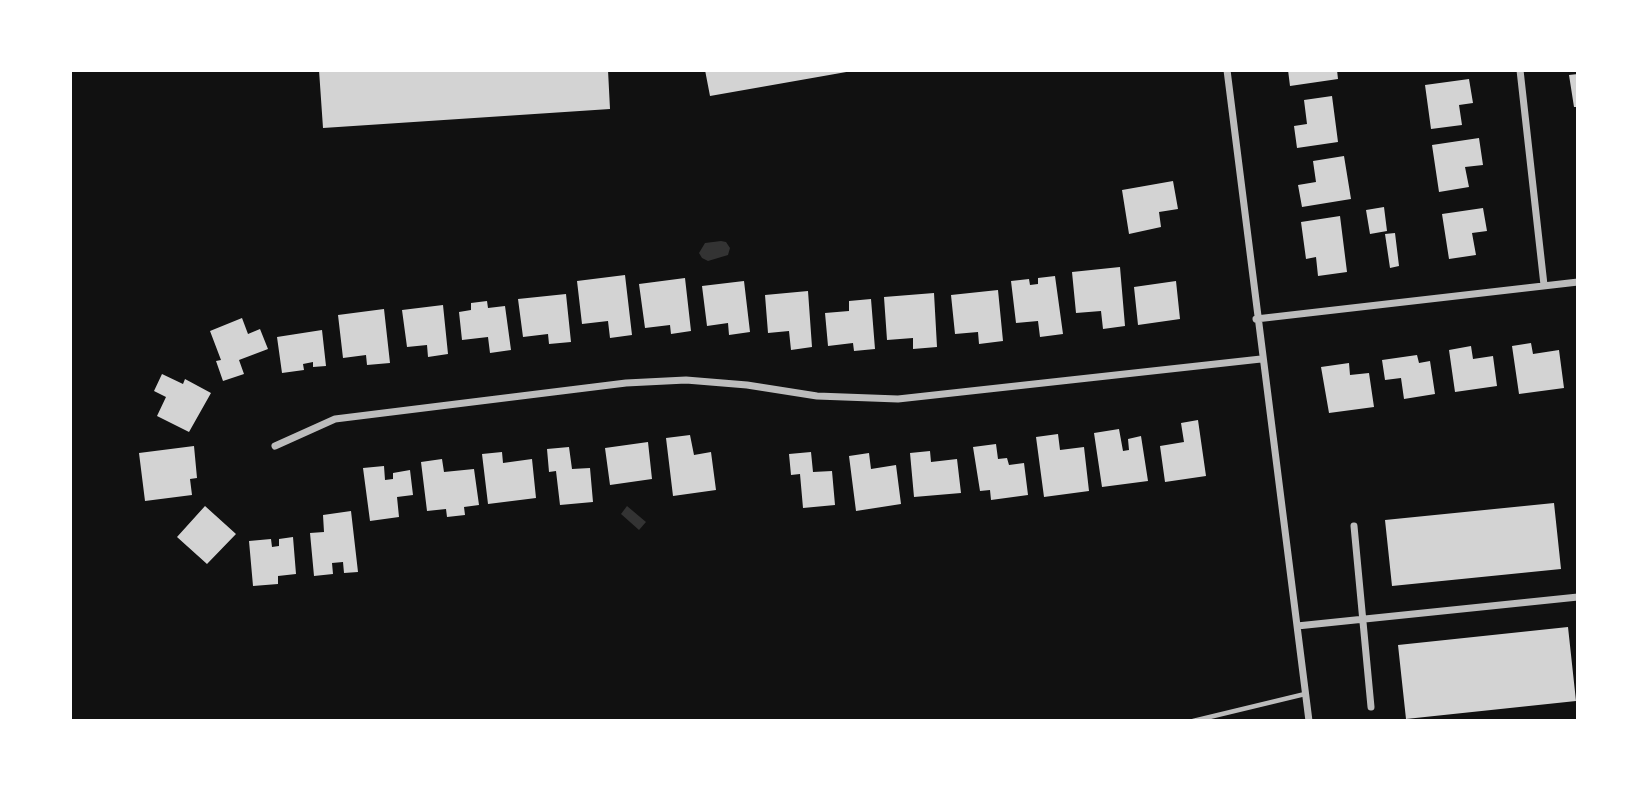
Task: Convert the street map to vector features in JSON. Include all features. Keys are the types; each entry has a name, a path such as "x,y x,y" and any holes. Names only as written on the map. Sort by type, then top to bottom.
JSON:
{"street":[{"path":"1227,70 1261,359 1309,721"},
{"path":"1520,70 1544,285"},
{"path":"1256,319 1578,282"},
{"path":"275,446 335,419 626,383 686,380 747,385 817,396 898,399 1261,359"},
{"path":"1354,526 1371,707"},
{"path":"1297,626 1578,597"}],"lane":[{"path":"1193,721 1306,694"}],"shaded area":[{"path":"726,242 730,248 728,255 708,261 702,258 699,253 705,243"},
{"path":"627,506 646,522 639,530 621,514"}],"building":[{"path":"319,70 608,70 610,109 323,128"},
{"path":"705,70 851,70 852,71 710,96"},
{"path":"1288,70 1337,70 1338,79 1290,86"},
{"path":"1578,74 1578,107 1574,107 1569,75"},
{"path":"1469,79 1473,103 1459,105 1462,125 1431,129 1425,85"},
{"path":"1332,96 1338,142 1297,148 1294,126 1307,124 1304,100"},
{"path":"1479,138 1483,165 1465,167 1469,187 1439,192 1432,145"},
{"path":"1344,156 1351,199 1302,207 1298,185 1316,182 1313,161"},
{"path":"1173,181 1178,209 1159,212 1161,227 1129,234 1122,190"},
{"path":"1384,207 1387,231 1370,234 1366,210"},
{"path":"1483,208 1487,231 1472,233 1476,255 1449,259 1442,214"},
{"path":"1340,216 1347,272 1318,276 1316,257 1306,259 1301,222"},
{"path":"1395,233 1399,266 1390,268 1385,234"},
{"path":"1120,267 1125,326 1103,329 1101,311 1076,313 1072,272"},
{"path":"625,275 632,335 610,338 608,321 582,324 577,281"},
{"path":"1055,276 1063,334 1040,337 1038,321 1016,323 1011,281 1029,279 1030,285 1038,284 1038,278"},
{"path":"685,278 691,331 671,334 670,325 645,328 639,284"},
{"path":"744,281 750,332 729,335 728,323 707,326 702,286"},
{"path":"1176,281 1180,319 1138,325 1134,287"},
{"path":"998,290 1003,341 979,344 978,332 955,334 951,295"},
{"path":"808,291 812,347 791,350 789,331 768,333 765,295"},
{"path":"934,293 937,347 913,349 913,338 887,340 884,297"},
{"path":"566,294 571,342 549,344 548,334 523,337 518,299"},
{"path":"871,299 875,349 854,351 853,343 828,346 825,313 849,311 849,301"},
{"path":"487,301 488,308 505,306 511,350 490,353 488,337 462,340 459,312 471,310 471,303"},
{"path":"443,305 448,354 428,357 427,345 407,347 402,310"},
{"path":"384,309 390,363 367,365 366,355 343,358 338,315"},
{"path":"242,318 248,334 260,329 268,349 239,360 244,374 223,381 216,361 221,360 210,331"},
{"path":"322,330 326,366 313,367 313,362 303,364 304,370 282,373 277,337"},
{"path":"1531,343 1533,354 1559,350 1564,388 1519,394 1512,346"},
{"path":"1471,346 1473,359 1493,356 1497,386 1455,392 1449,350"},
{"path":"1417,355 1419,363 1430,361 1435,394 1404,399 1401,378 1385,380 1382,360"},
{"path":"1349,363 1350,375 1369,373 1374,407 1329,413 1321,367"},
{"path":"162,374 183,384 185,379 211,393 189,432 157,416 166,397 154,391"},
{"path":"1198,420 1206,476 1165,482 1160,446 1184,442 1181,423"},
{"path":"1119,429 1123,451 1129,450 1128,439 1141,436 1148,481 1102,487 1094,433"},
{"path":"1058,434 1060,450 1084,447 1089,491 1044,497 1036,437"},
{"path":"690,435 694,455 711,452 716,490 673,496 666,438"},
{"path":"648,442 652,479 610,485 605,448"},
{"path":"996,444 998,459 1007,458 1009,465 1024,463 1028,495 991,500 990,490 980,491 973,447"},
{"path":"194,446 197,478 190,479 192,495 145,501 139,453"},
{"path":"569,447 572,469 590,468 593,502 560,505 556,471 549,472 547,449"},
{"path":"930,451 931,462 957,459 961,493 914,497 910,453"},
{"path":"502,452 503,463 532,459 536,498 488,504 482,454"},
{"path":"811,452 813,472 832,471 835,505 803,508 800,474 791,475 789,454"},
{"path":"869,453 871,469 896,465 901,504 856,511 849,456"},
{"path":"442,459 444,472 474,469 479,505 464,507 465,515 447,517 446,509 427,511 421,462"},
{"path":"384,466 385,480 393,479 393,473 410,470 413,495 397,497 399,517 370,521 363,468"},
{"path":"1554,503 1561,569 1392,586 1385,520"},
{"path":"205,506 236,534 207,564 177,537"},
{"path":"351,511 358,572 344,573 343,562 332,563 333,574 314,576 310,533 324,532 323,515"},
{"path":"293,537 296,574 278,576 278,584 253,586 249,541 271,539 272,547 279,546 279,539"},
{"path":"1568,627 1576,701 1406,719 1398,645"}]}
